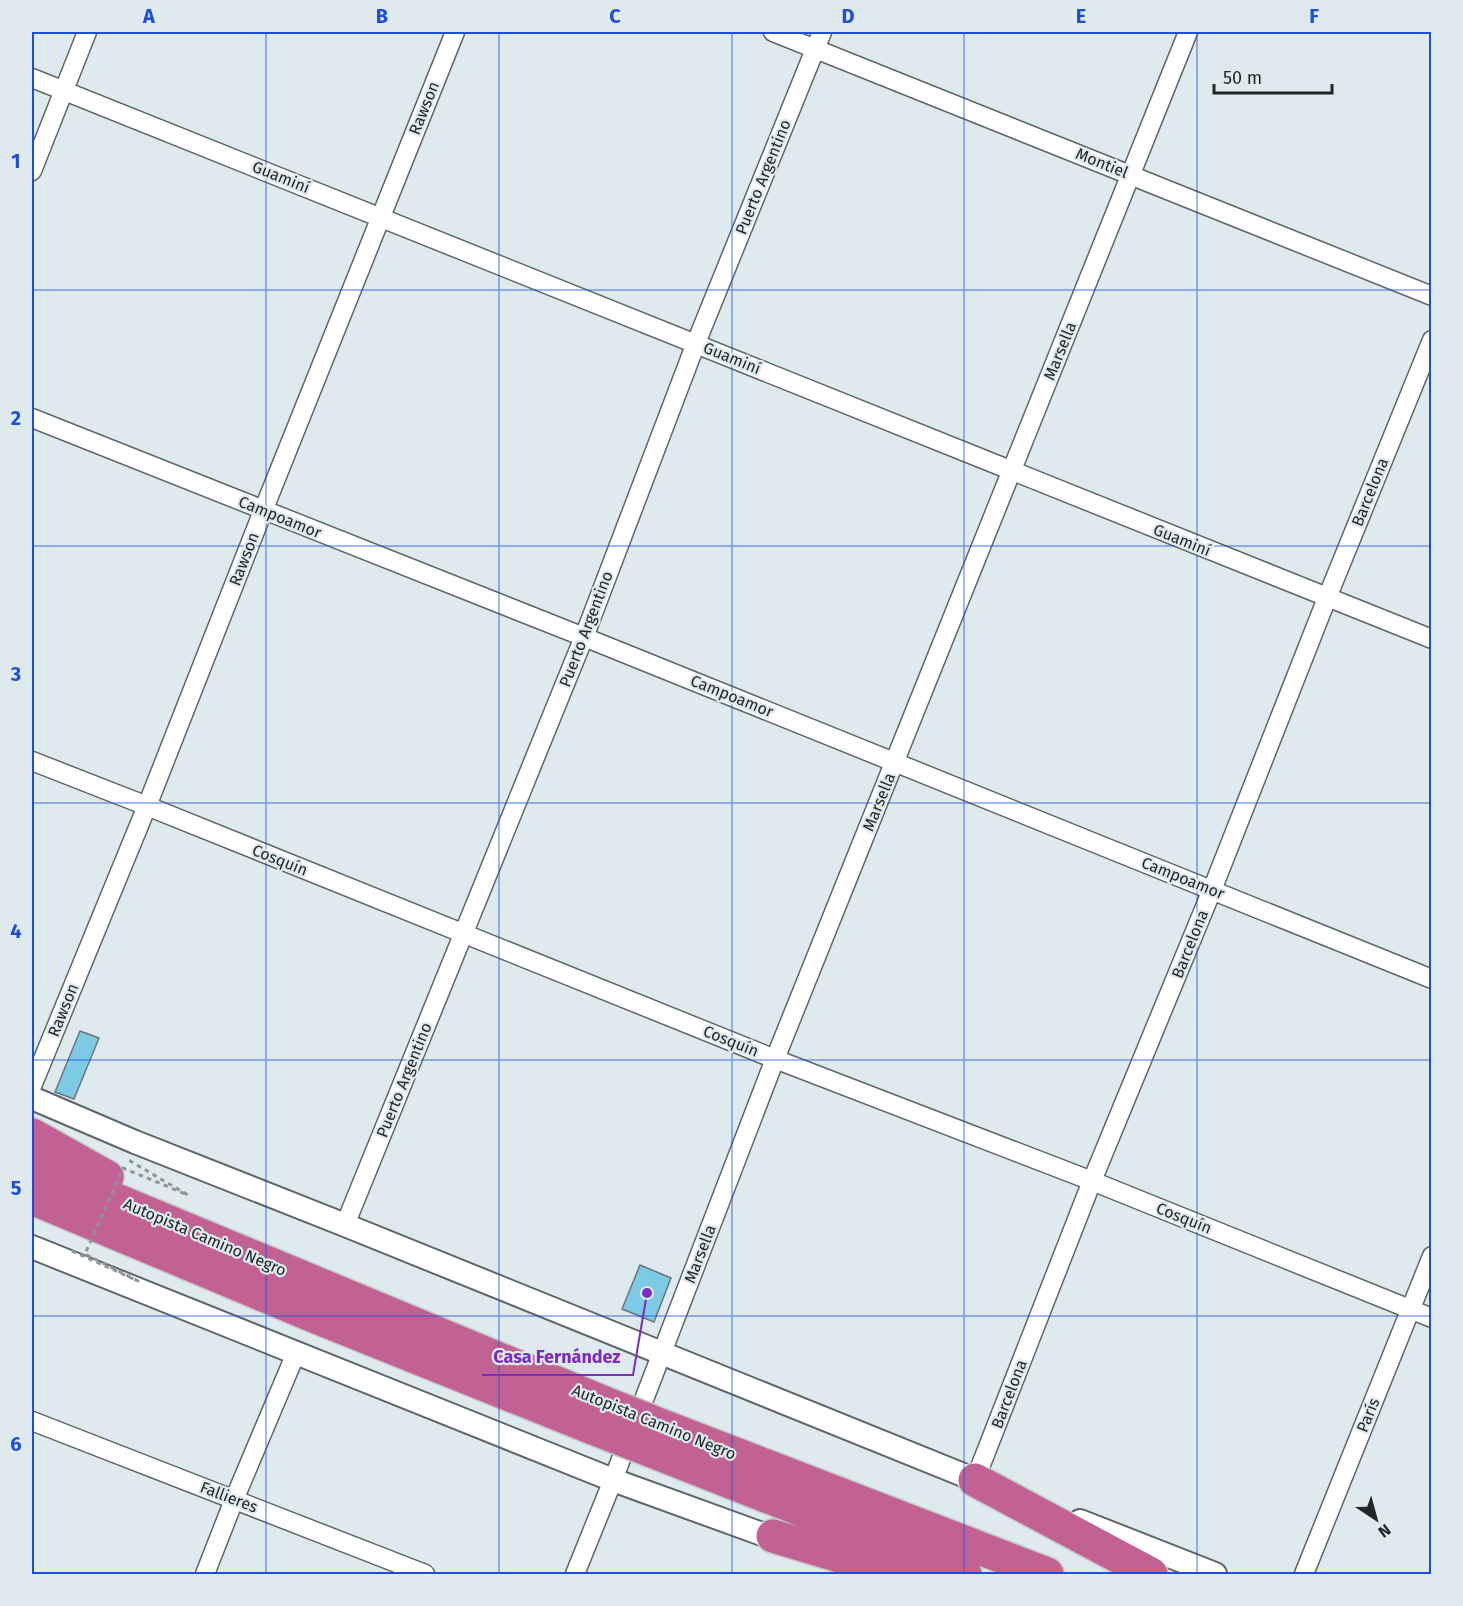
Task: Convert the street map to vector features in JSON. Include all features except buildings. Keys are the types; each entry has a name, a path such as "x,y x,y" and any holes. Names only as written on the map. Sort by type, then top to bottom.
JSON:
{"highway":[{"path":"32,1135 228,1246"},
{"name":"Autopista Camino Negro","path":"32,1165 228,1246 600,1416"},
{"name":"Autopista Camino Negro","path":"32,1198 311,1315 1047,1575"},
{"path":"32,1215 70,1227 233,1290 311,1315"},
{"name":"Autopista Camino Negro","path":"666,1442 965,1575"},
{"path":"975,1480 1151,1575"},
{"path":"773,1536 899,1575"}],"street":[{"path":"32,171 87,32"},
{"name":"Rawson","path":"32,1086 147,806 455,32"},
{"name":"Montiel","path":"773,32 819,40 1131,175 1431,296"},
{"name":"Marsella","path":"575,1575 775,1059 1188,32"},
{"name":"Puerto Argentino","path":"345,1225 584,637 696,343 819,40"},
{"name":"Guaminí","path":"32,78 381,216 1431,639"},
{"name":"Barcelona","path":"975,1480 1092,1181 1212,890 1431,340"},
{"name":"Campoamor","path":"32,418 584,637 1431,979"},
{"name":"Cosquín","path":"32,761 775,1059 1092,1181 1431,1318"},
{"path":"32,1098 661,1354 1215,1575"},
{"path":"32,1247 613,1480 773,1536 860,1575"},
{"name":"París","path":"1304,1575 1431,1256"},
{"path":"205,1575 296,1353"},
{"name":"Fallieres","path":"32,1421 425,1575"}],"path":[{"path":"72,1251 138,1281 85,1254 123,1168 188,1195 127,1159"}],"place":[{"name":"Casa Fernández","path":"647,1293"}]}
